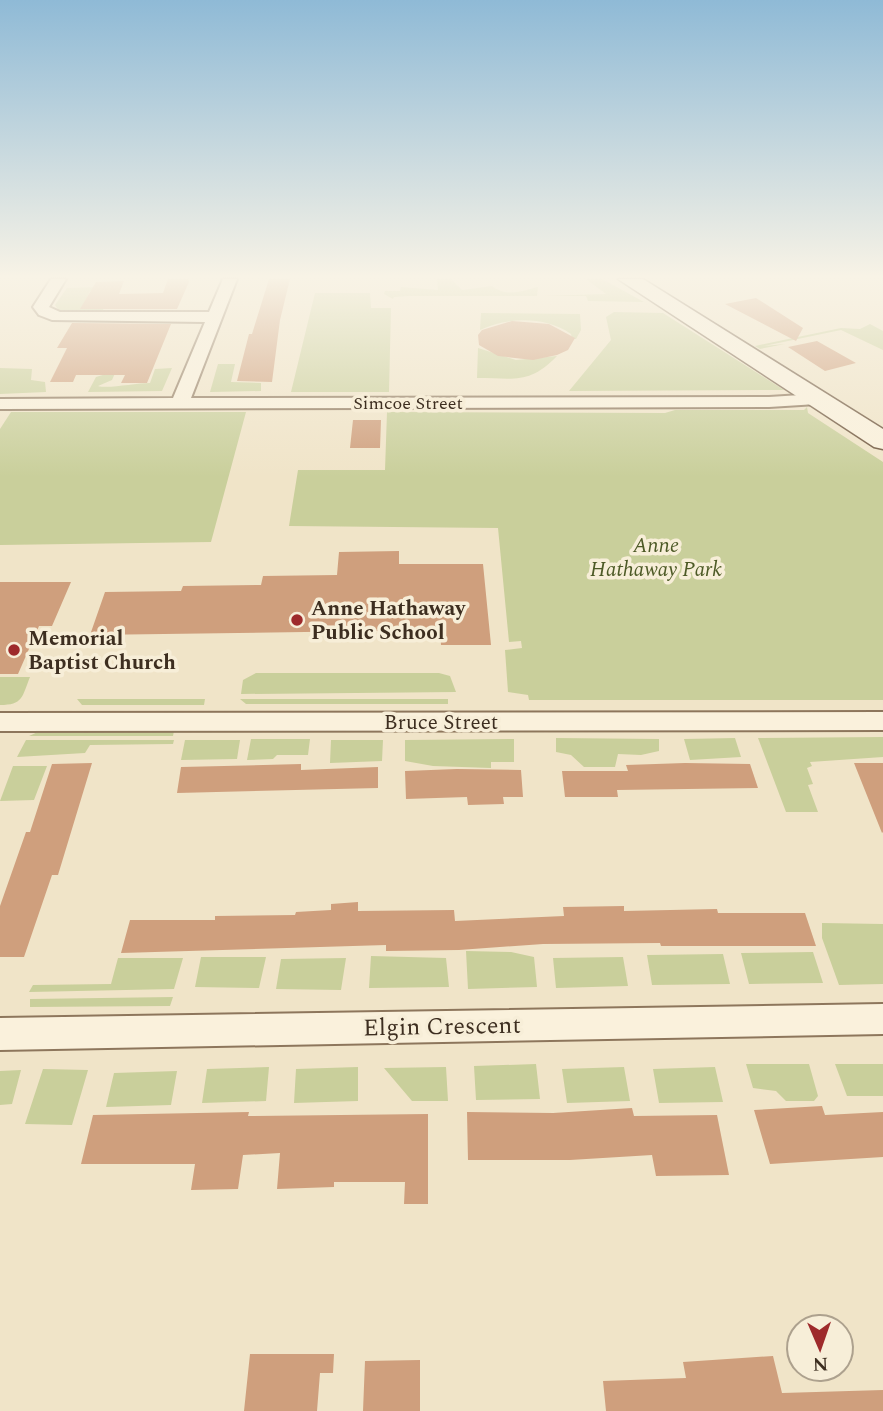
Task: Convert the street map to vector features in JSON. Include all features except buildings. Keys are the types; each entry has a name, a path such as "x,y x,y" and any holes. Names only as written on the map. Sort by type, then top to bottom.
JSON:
{"main road":[{"path":"732,345 883,441"}],"street":[{"path":"180,403 204,345"},
{"name":"Simcoe Street","path":"0,404 769,402 817,399"},
{"name":"Bruce Street","path":"0,722 883,721"},
{"name":"Elgin Crescent","path":"0,1034 883,1018"}],"green space":[{"path":"302,345 390,345 389,392 291,392"},
{"path":"607,345 713,345 784,390 569,391"},
{"path":"761,345 781,345 760,349 755,346"},
{"path":"478,348 516,360 557,356 529,376 511,379 477,378"},
{"path":"218,364 235,364 231,382 261,383 261,391 210,392"},
{"path":"0,368 32,369 31,380 45,382 46,392 0,394"},
{"path":"172,368 162,391 88,392 96,377 116,371 112,380 98,386 150,383 155,369"},
{"name":"Anne Hathaway Park","path":"807,407 808,413 883,462 883,700 529,700 528,695 508,692 505,650 522,648 521,641 509,642 498,528 289,526 298,470 385,470 387,412 665,413 675,410 804,410"},
{"path":"11,412 246,412 211,542 0,545 0,429"},
{"path":"256,673 439,673 450,676 456,692 241,694 243,680"},
{"path":"0,677 30,677 21,698 8,705 0,705"},
{"path":"77,699 205,699 204,705 82,705"},
{"path":"240,699 448,699 448,704 246,704"},
{"path":"40,731 174,731 173,736 29,736"},
{"path":"883,737 883,757 810,762 812,766 807,768 813,784 808,785 818,812 786,812 758,738"},
{"path":"556,738 659,739 659,751 641,755 618,754 615,767 584,767 571,755 556,752"},
{"path":"735,738 741,757 690,760 684,739"},
{"path":"251,739 310,739 308,755 277,755 273,759 247,760"},
{"path":"514,739 514,762 491,762 491,768 433,766 405,761 405,740"},
{"path":"26,740 174,740 173,744 90,745 85,753 17,757"},
{"path":"185,740 240,740 237,759 181,760"},
{"path":"331,740 383,740 382,761 330,763"},
{"path":"13,766 47,766 34,800 0,801"},
{"path":"822,923 883,924 883,984 839,985 822,938"},
{"path":"466,951 511,952 534,957 537,987 468,989"},
{"path":"813,952 823,983 749,984 741,953"},
{"path":"723,954 730,984 652,985 647,955"},
{"path":"371,956 446,958 449,987 369,988"},
{"path":"201,957 266,957 259,988 195,987"},
{"path":"623,957 628,986 556,988 553,958"},
{"path":"118,958 183,958 174,989 29,992 33,985 111,984"},
{"path":"346,958 341,990 276,989 281,959"},
{"path":"173,997 170,1006 30,1007 30,999"},
{"path":"536,1064 540,1099 476,1100 474,1066"},
{"path":"746,1064 809,1064 818,1096 814,1101 786,1101 776,1091 753,1088"},
{"path":"835,1064 883,1064 883,1096 847,1096"},
{"path":"269,1067 266,1101 202,1103 207,1069"},
{"path":"358,1067 358,1101 294,1103 296,1069"},
{"path":"446,1067 448,1101 412,1101 384,1068"},
{"path":"624,1067 630,1101 567,1103 562,1069"},
{"path":"715,1067 723,1102 659,1103 653,1069"},
{"path":"43,1069 88,1070 72,1125 25,1124"},
{"path":"21,1070 12,1104 0,1105 0,1071"},
{"path":"177,1071 171,1105 106,1107 114,1073"}],"place":[{"name":"Anne Hathaway Public School","path":"297,620"},
{"name":"Memorial Baptist Church","path":"14,650"}]}
